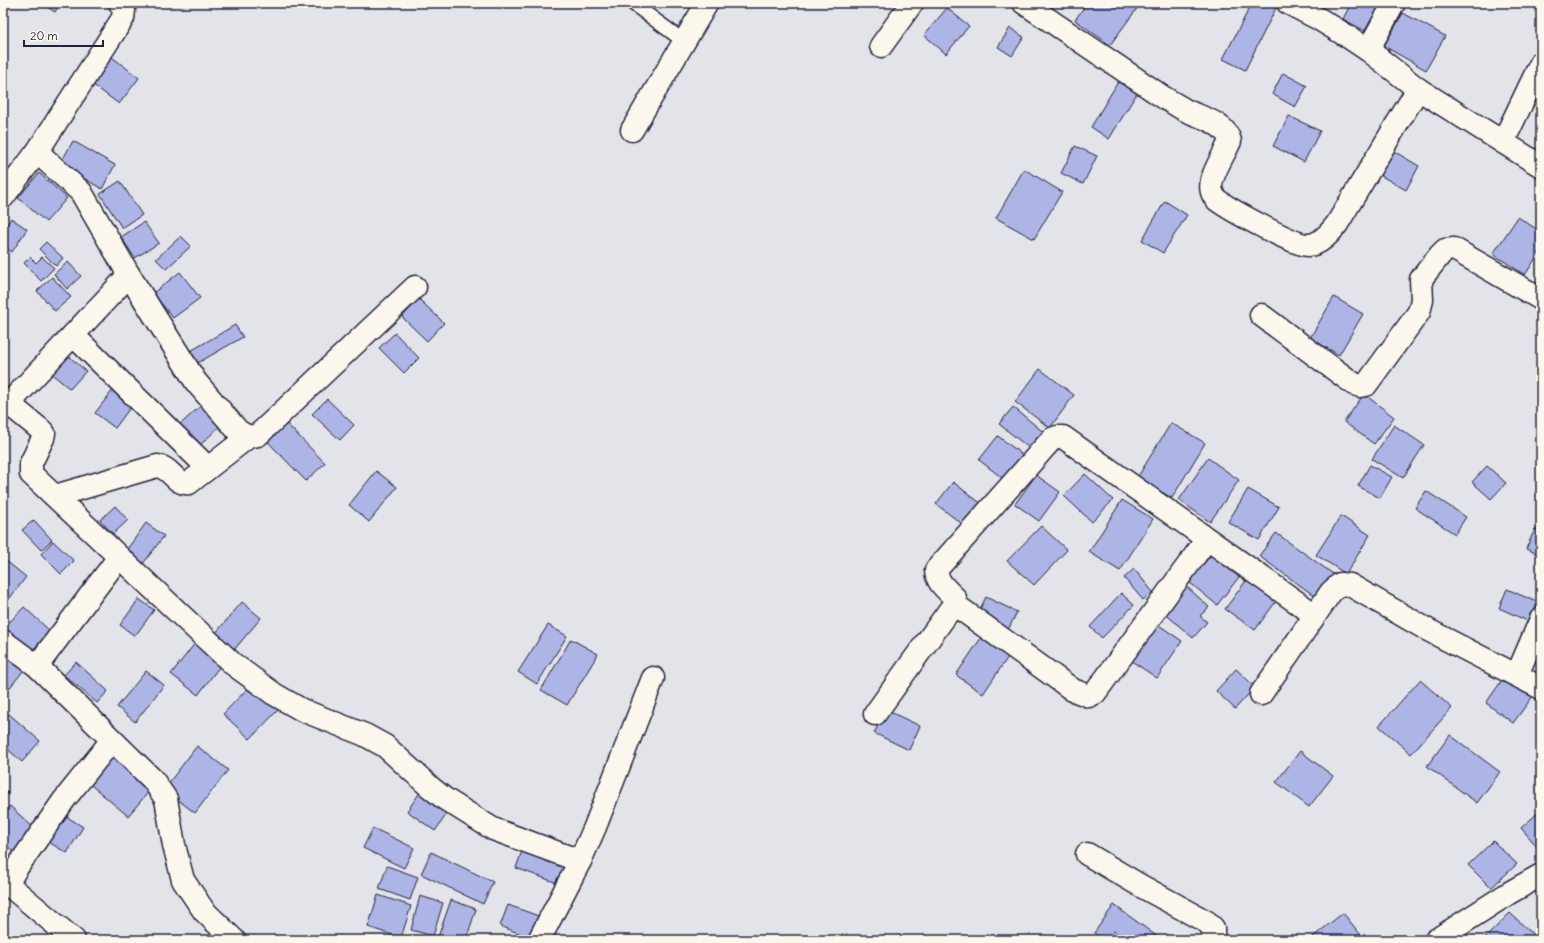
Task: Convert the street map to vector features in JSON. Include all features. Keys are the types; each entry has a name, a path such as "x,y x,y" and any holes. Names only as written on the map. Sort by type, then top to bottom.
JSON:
{"street":[{"path":"3,197 37,152 123,18 124,10 120,3"},
{"path":"632,130 707,3"},
{"path":"881,46 912,3"},
{"path":"1024,3 1163,97 1185,110 1221,126 1228,135 1230,141 1213,177 1211,186 1212,193 1216,199 1299,244 1309,245 1322,239 1337,224 1418,88"},
{"path":"1288,3 1319,19 1368,50 1418,88 1541,166"},
{"path":"1368,50 1394,3"},
{"path":"1503,142 1541,63"},
{"path":"37,152 81,192 129,275 196,382 238,431 248,437"},
{"path":"1261,315 1354,384 1360,386 1366,385 1419,312 1422,300 1421,279 1445,250 1454,250 1541,299"},
{"path":"129,275 16,396 14,408 44,434 30,469 31,474 234,664 274,694 302,710 365,734 385,746 445,799 493,829 580,861"},
{"path":"55,496 157,466 166,468 181,483 189,483 248,437 258,435 415,287"},
{"path":"73,335 208,468"},
{"path":"875,714 954,604 955,598 939,581 936,576 936,570 1052,439 1057,437 1063,437 1315,615"},
{"path":"954,604 1073,690 1089,696 1095,693 1207,539"},
{"path":"37,666 120,557"},
{"path":"1261,694 1331,592 1340,584 1350,585 1428,630 1541,688"},
{"path":"1517,675 1541,619"},
{"path":"3,641 37,666 161,790 166,799 174,845 183,880 204,911 234,940"},
{"path":"540,940 580,861 595,827 653,678"},
{"path":"74,940 11,887 9,881 10,864 112,740"},
{"path":"1087,854 1141,886 1207,922 1213,928 1214,937 1212,940"},
{"path":"1436,940 1509,893 1541,875"}],"lane":[{"path":"632,3 685,42"}],"building":[{"path":"3,3 10,3 3,14"},
{"path":"41,3 60,3 55,12"},
{"path":"1087,3 1141,3 1110,45 1075,20"},
{"path":"1252,3 1271,3 1277,6 1245,70 1223,59"},
{"path":"1351,3 1382,3 1367,32 1343,19"},
{"path":"947,8 969,26 946,54 924,35"},
{"path":"1403,13 1445,36 1426,70 1384,46"},
{"path":"1010,28 1024,37 1012,56 998,47"},
{"path":"112,57 139,78 119,104 92,84"},
{"path":"1283,73 1307,86 1295,107 1272,94"},
{"path":"1118,82 1137,93 1109,139 1091,127"},
{"path":"1289,116 1320,131 1304,162 1273,146"},
{"path":"73,141 115,165 102,189 60,164"},
{"path":"1075,146 1097,156 1083,184 1061,173"},
{"path":"1390,149 1419,166 1406,190 1376,173"},
{"path":"3,169 12,176 3,188"},
{"path":"1024,169 1062,192 1034,239 996,218"},
{"path":"39,173 67,198 46,222 18,198"},
{"path":"120,181 142,215 122,228 100,194"},
{"path":"1165,201 1187,215 1163,253 1142,240"},
{"path":"1518,217 1541,232 1541,250 1525,275 1493,254"},
{"path":"11,218 27,229 12,252 3,246 3,231"},
{"path":"144,222 159,243 135,258 121,237"},
{"path":"181,236 191,246 166,269 156,259"},
{"path":"46,242 63,258 56,266 39,249"},
{"path":"30,257 36,263 42,257 54,268 41,281 24,263"},
{"path":"68,262 81,276 67,289 54,274"},
{"path":"180,272 200,298 173,318 153,293"},
{"path":"52,277 71,297 55,311 37,291"},
{"path":"1334,297 1363,314 1339,355 1310,338"},
{"path":"419,299 444,323 427,341 402,317"},
{"path":"235,325 243,337 196,364 189,352"},
{"path":"395,333 419,358 404,373 379,348"},
{"path":"63,351 86,371 70,389 47,370"},
{"path":"1040,369 1074,395 1050,428 1015,402"},
{"path":"116,386 135,401 115,428 95,413"},
{"path":"1364,394 1394,417 1374,444 1344,422"},
{"path":"327,399 354,425 340,440 312,414"},
{"path":"205,402 224,422 195,450 175,429"},
{"path":"1013,407 1047,435 1034,452 999,424"},
{"path":"286,423 325,463 306,481 267,441"},
{"path":"1171,423 1205,443 1172,498 1137,478"},
{"path":"1394,425 1424,445 1403,478 1372,459"},
{"path":"998,436 1029,460 1010,484 979,460"},
{"path":"1208,458 1239,480 1210,522 1179,500"},
{"path":"1370,465 1392,477 1380,498 1358,486"},
{"path":"1487,466 1506,483 1491,499 1472,482"},
{"path":"376,471 397,487 369,522 349,505"},
{"path":"1085,474 1113,500 1092,522 1064,496"},
{"path":"1036,475 1060,492 1039,521 1015,504"},
{"path":"953,482 983,505 966,527 936,504"},
{"path":"1248,489 1279,507 1259,540 1228,522"},
{"path":"1426,491 1466,517 1455,534 1415,508"},
{"path":"1122,500 1153,519 1120,571 1089,552"},
{"path":"115,506 128,520 113,534 100,520"},
{"path":"1341,516 1370,535 1346,574 1316,555"},
{"path":"34,520 52,540 41,550 22,530"},
{"path":"146,523 164,536 142,565 125,552"},
{"path":"1041,526 1067,550 1034,585 1007,561"},
{"path":"1535,529 1541,531 1541,555 1526,549"},
{"path":"1276,533 1336,576 1319,599 1259,556"},
{"path":"53,541 74,561 61,574 41,554"},
{"path":"1211,555 1239,577 1217,605 1189,582"},
{"path":"5,560 26,577 3,607 3,563"},
{"path":"1134,569 1153,592 1143,600 1124,578"},
{"path":"1248,578 1277,600 1255,630 1225,609"},
{"path":"1185,585 1209,607 1200,616 1207,622 1193,638 1162,611"},
{"path":"1507,589 1541,604 1541,608 1534,624 1499,608"},
{"path":"1121,593 1134,605 1102,638 1090,627"},
{"path":"986,597 1017,612 1008,630 977,615"},
{"path":"139,599 154,610 135,636 120,625"},
{"path":"242,602 261,618 233,651 214,635"},
{"path":"24,607 50,631 30,653 3,629"},
{"path":"1153,621 1182,641 1157,678 1127,658"},
{"path":"548,625 567,636 537,684 518,672"},
{"path":"983,635 1010,654 983,694 956,675"},
{"path":"571,639 598,654 567,705 541,690"},
{"path":"196,642 223,662 198,695 171,674"},
{"path":"12,652 28,665 3,696 3,663"},
{"path":"76,662 108,691 97,703 64,675"},
{"path":"1236,669 1255,687 1235,709 1216,691"},
{"path":"146,671 164,685 135,722 117,707"},
{"path":"1505,676 1533,696 1513,723 1486,703"},
{"path":"1420,680 1452,708 1411,754 1379,726"},
{"path":"251,685 278,710 250,739 223,714"},
{"path":"886,710 920,726 909,750 874,733"},
{"path":"9,714 40,741 22,762 3,745 3,720"},
{"path":"1450,735 1500,772 1477,803 1427,766"},
{"path":"197,746 228,770 195,813 164,789"},
{"path":"1300,751 1333,776 1309,807 1276,782"},
{"path":"109,752 151,789 128,816 85,780"},
{"path":"3,789 8,793 3,800"},
{"path":"421,791 449,811 435,831 407,811"},
{"path":"10,806 36,830 15,853 3,843 3,814"},
{"path":"1541,810 1541,851 1521,828"},
{"path":"61,813 83,827 67,853 45,840"},
{"path":"373,828 414,848 404,868 363,848"},
{"path":"1493,841 1517,864 1491,888 1468,865"},
{"path":"524,845 568,861 560,884 516,868"},
{"path":"431,852 493,882 483,904 421,874"},
{"path":"387,866 418,877 410,900 379,889"},
{"path":"378,895 411,906 401,938 368,927"},
{"path":"420,896 443,903 433,936 411,930"},
{"path":"451,900 476,909 466,940 448,940 438,937"},
{"path":"508,905 547,919 537,940 500,926"},
{"path":"1114,905 1162,940 1126,940 1114,931 1107,940 1104,940 1094,933"},
{"path":"1343,913 1365,940 1309,940"},
{"path":"1510,913 1539,940 1487,940 1485,938"},
{"path":"1541,915 1541,923 1537,918"}]}
